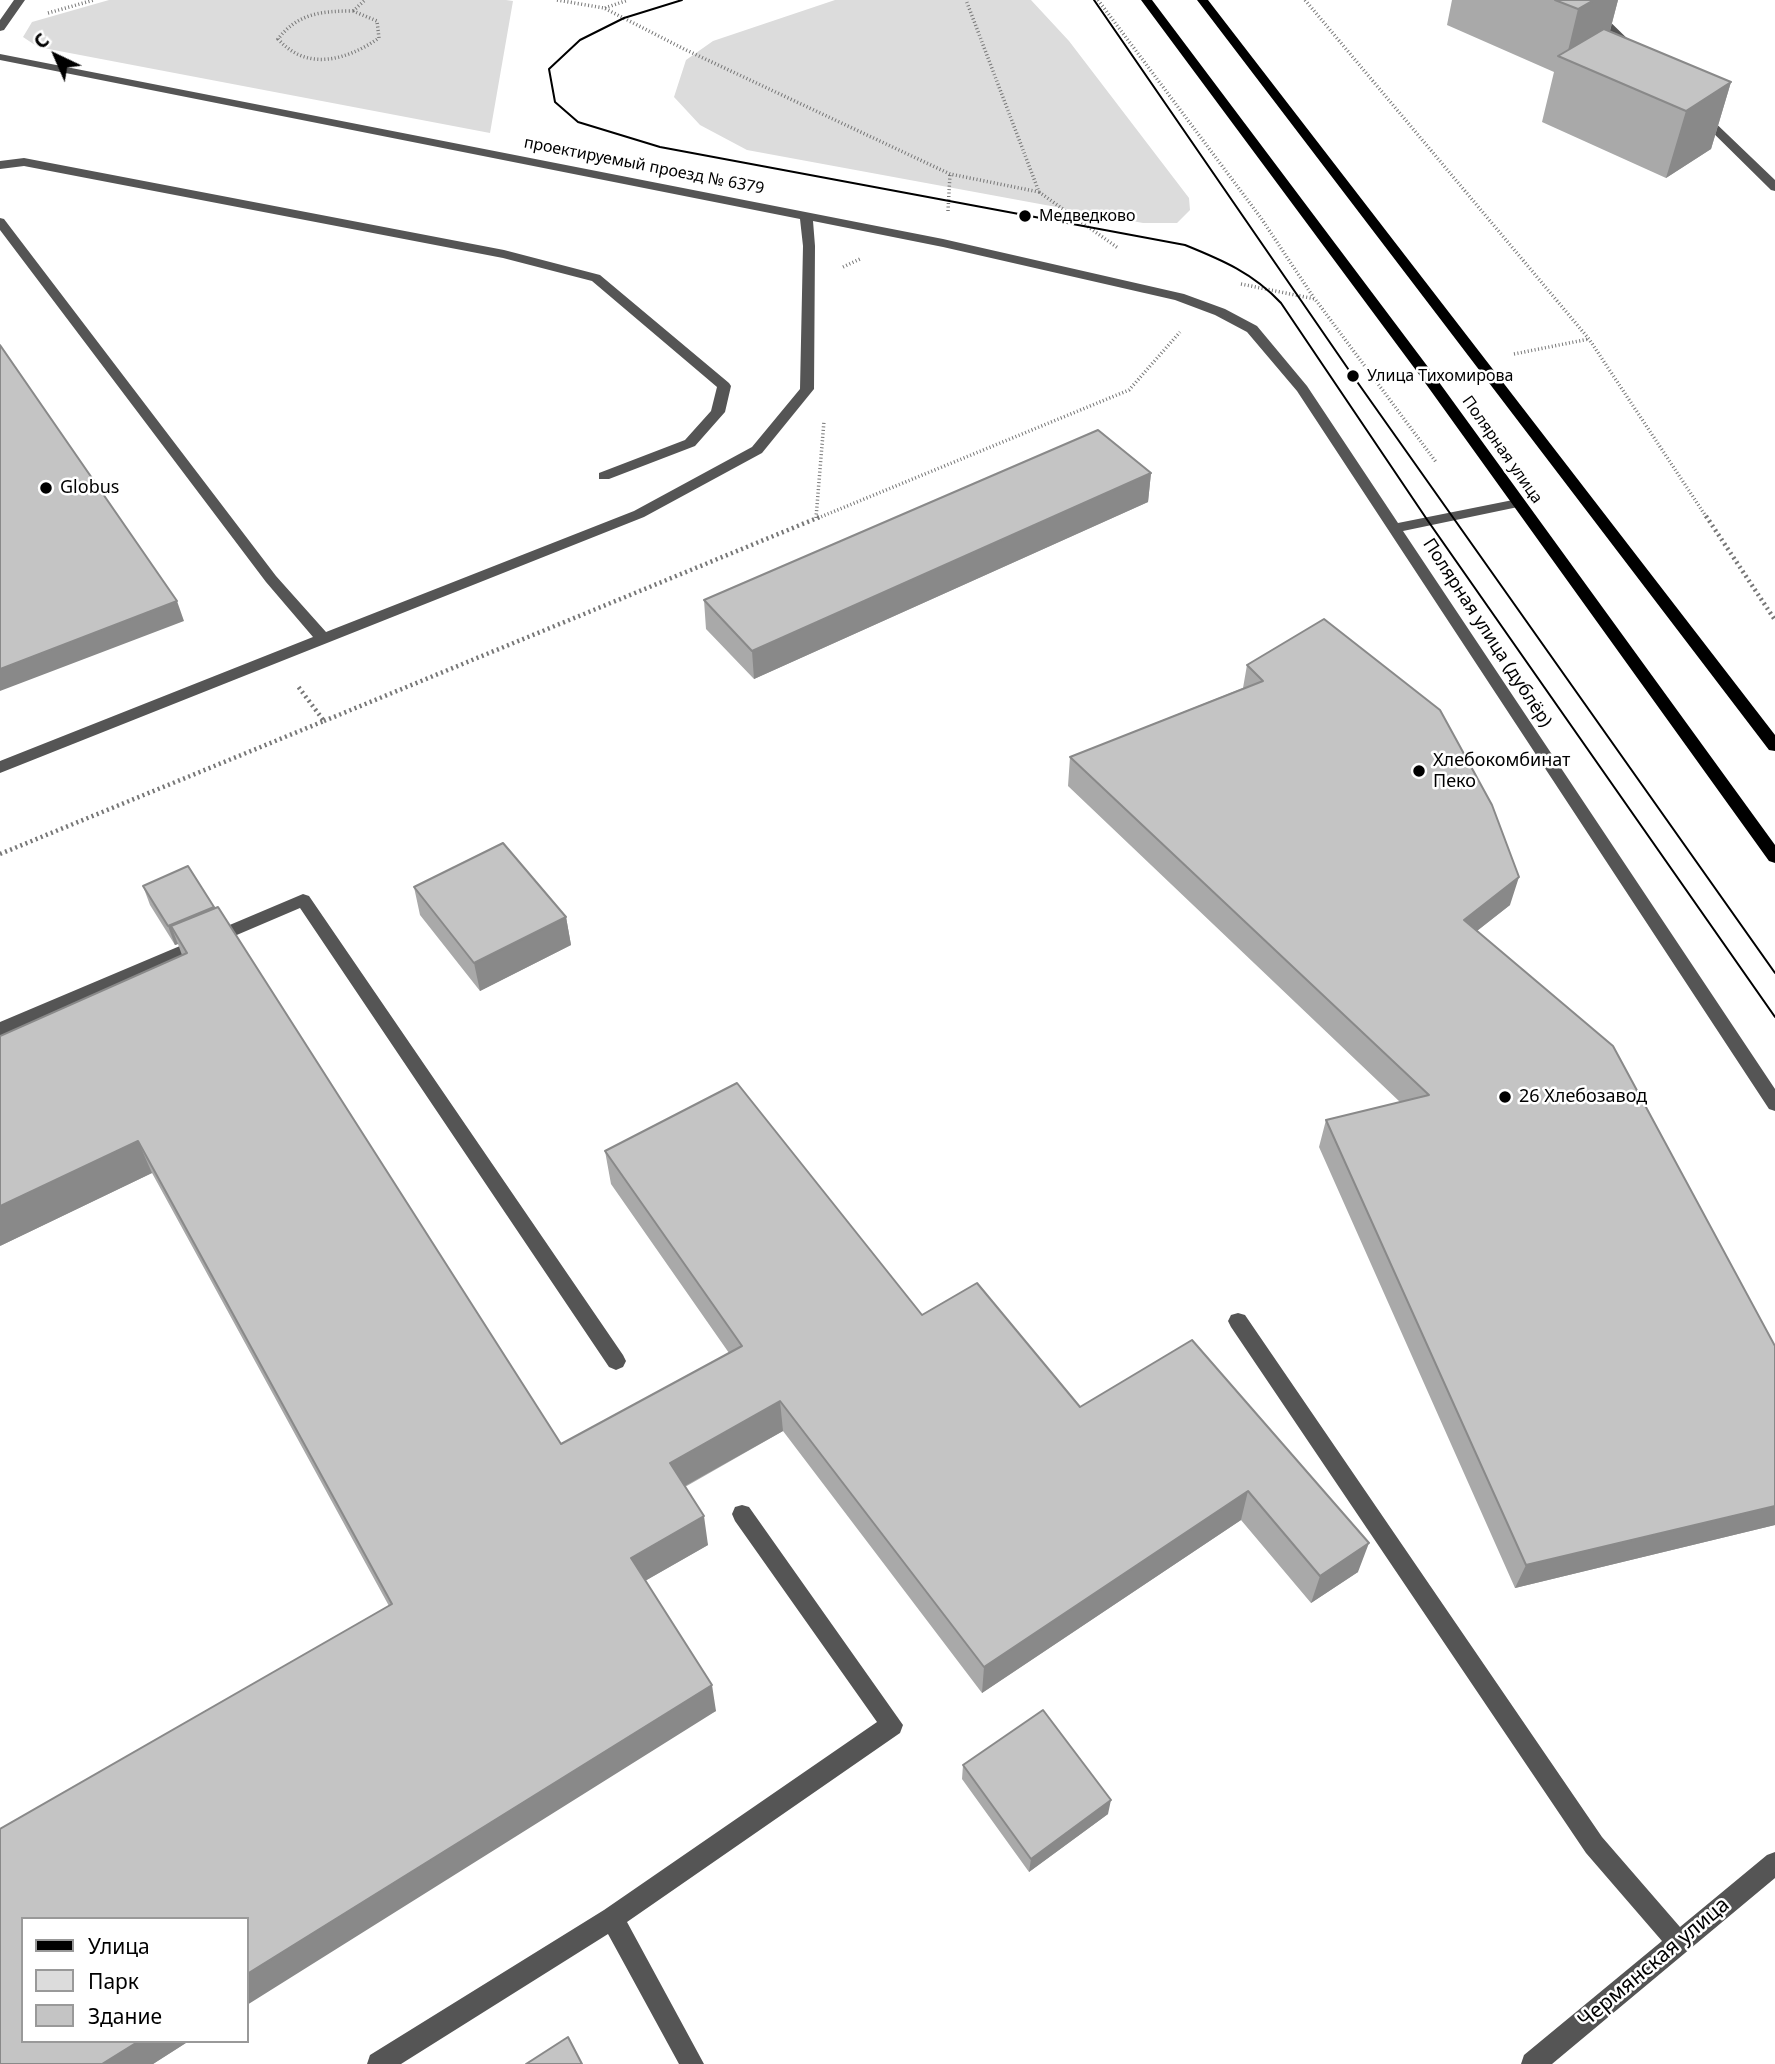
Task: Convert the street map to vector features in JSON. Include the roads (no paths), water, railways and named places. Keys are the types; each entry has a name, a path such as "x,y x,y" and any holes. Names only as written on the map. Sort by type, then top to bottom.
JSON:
{"main road":[{"name":"Полярная улица","path":"1146,0 1423,370 1775,857"},
{"name":"Полярная улица","path":"1202,0 1773,741"}],"street":[{"path":"0,28 20,0"},
{"path":"1584,1 1641,57"},
{"name":"проектируемый проезд № 6379","path":"0,45 22,61"},
{"name":"проектируемый проезд № 6379","path":"0,57 943,243 1179,297 1220,312 1252,329"},
{"path":"1689,103 1775,187"},
{"path":"0,165 24,162 504,254 596,278 724,386 719,412 690,443 604,476"},
{"path":"0,767 639,514 757,450 807,389 809,246 806,216"},
{"path":"0,222 263,569 323,639"},
{"name":"Полярная улица (дублёр)","path":"1252,329 1302,389 1775,1104"},
{"path":"1394,528 1518,503"},
{"path":"0,1029 303,900 616,1361"},
{"path":"1238,1321 1594,1845 1679,1943"},
{"path":"379,2064 612,1918 892,1725 742,1514"},
{"name":"Чермянская улица","path":"1533,2064 1775,1863"},
{"path":"612,1918 692,2064"}],"tram line":[{"path":"682,0 624,18 580,40 549,69 555,102 578,122 660,147 1185,245 1236,268 1259,283 1281,303 1428,521 1775,1017"},
{"path":"1094,0 1353,376 1775,973"}],"place":[{"name":"Медведково","path":"1025,216"},
{"name":"Улица Тихомирова","path":"1353,376"},
{"name":"Globus","path":"46,488"},
{"name":"Хлебокомбинат Пеко","path":"1419,771"},
{"name":"26 Хлебозавод","path":"1505,1097"}]}
